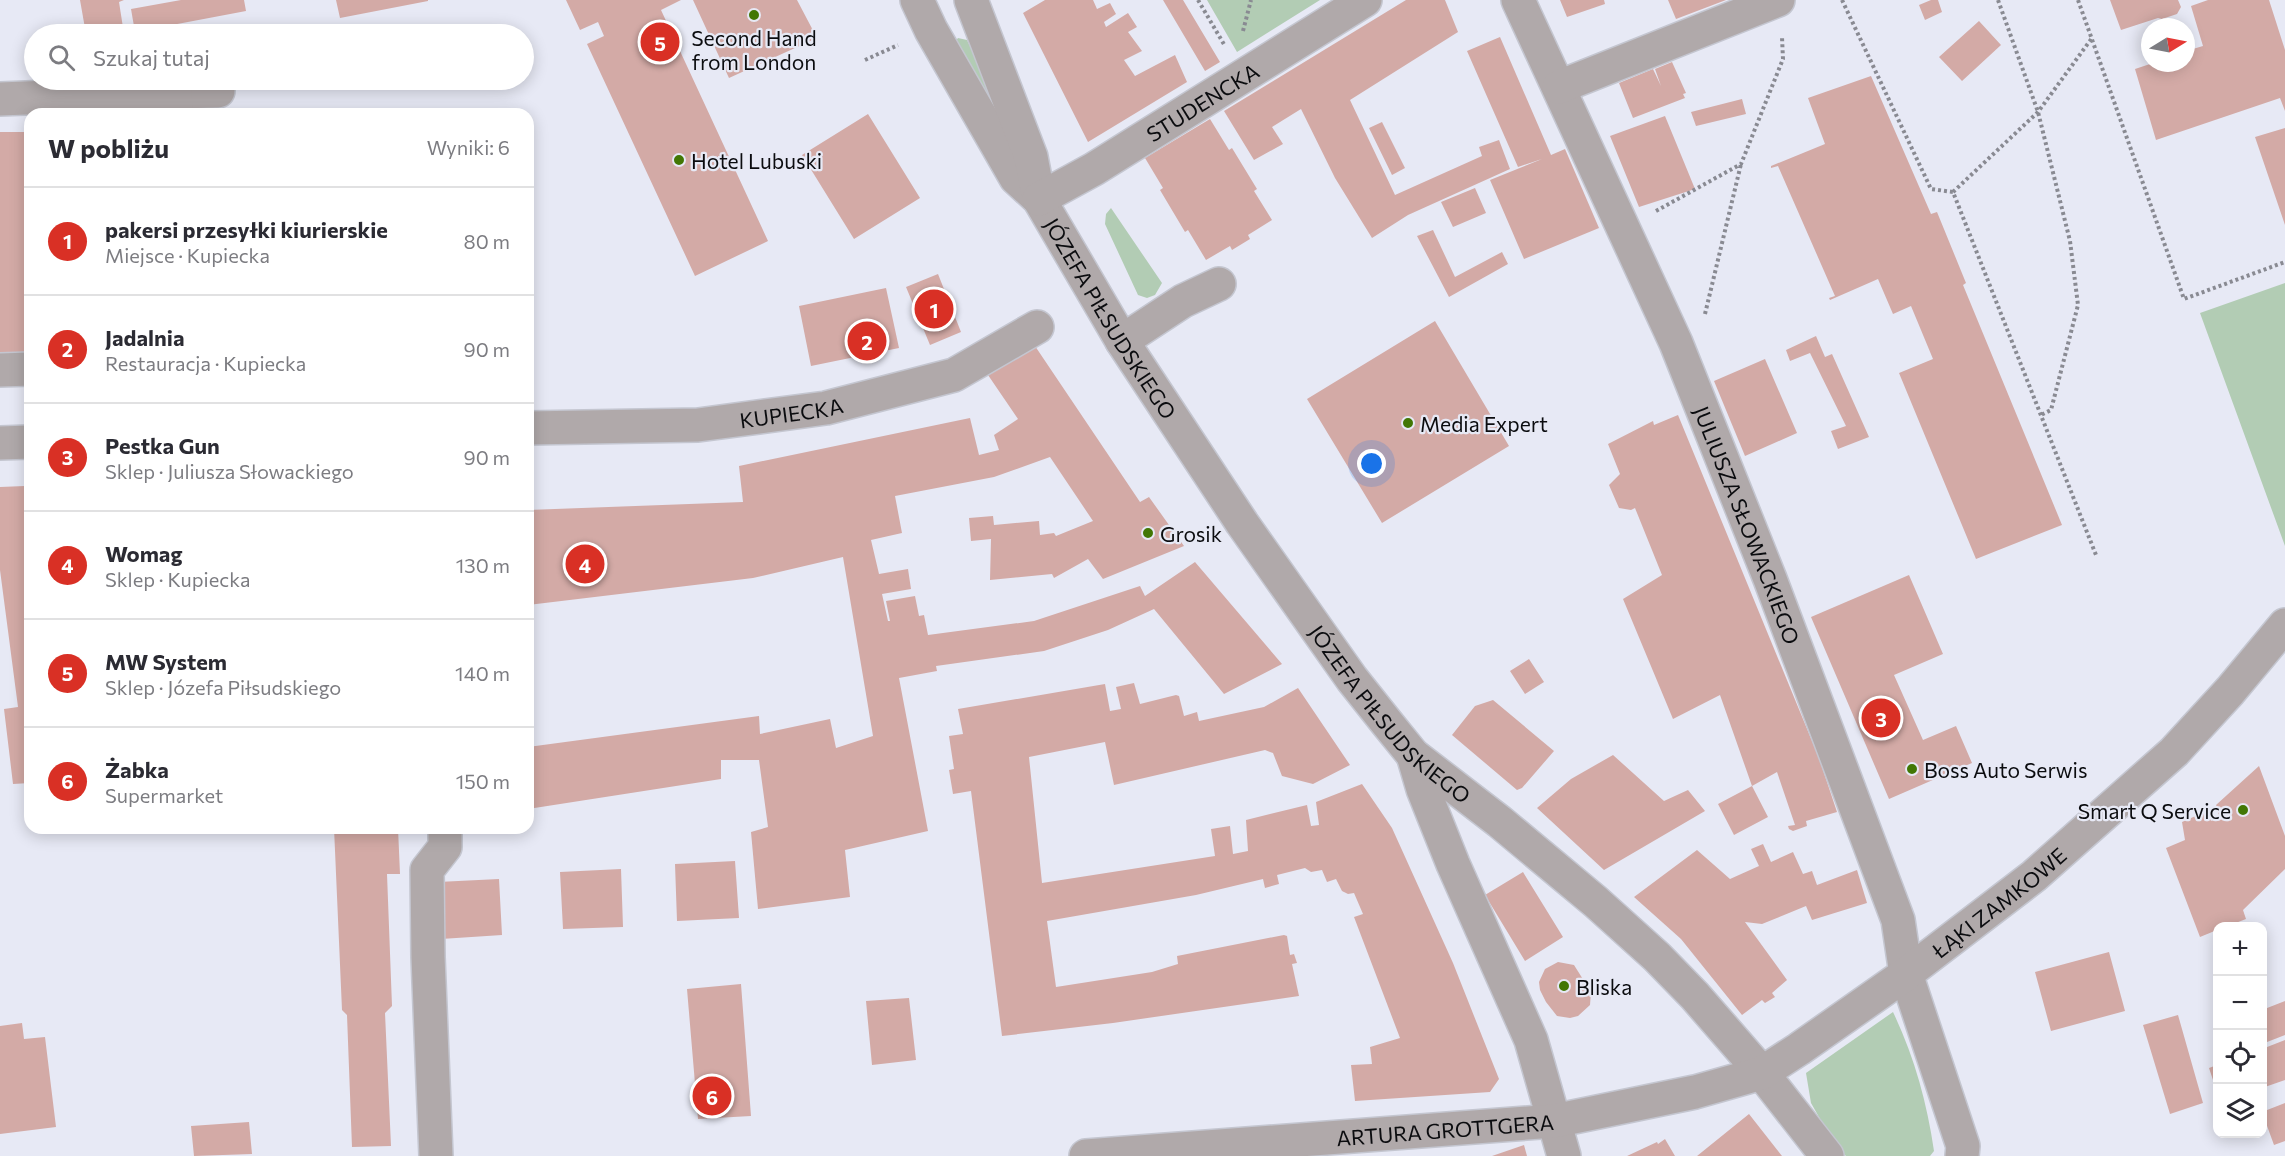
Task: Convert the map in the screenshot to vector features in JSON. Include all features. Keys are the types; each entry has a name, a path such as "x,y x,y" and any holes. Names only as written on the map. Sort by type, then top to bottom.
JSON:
{"street":[{"name":"JÓZEFA PIŁSUDSKIEGO","path":"916,0 1016,178 1039,199 1122,341 1249,533 1352,679 1413,755 1500,822 1596,902 1695,996 1762,1073 1827,1156"},
{"name":"JÓZEFA PIŁSUDSKIEGO","path":"971,0 1031,157 1039,199"},
{"name":"STUDENCKA","path":"1039,199 1094,169 1365,0"},
{"name":"JULIUSZA SŁOWACKIEGO","path":"1518,0 1676,343 1770,579 1898,920 1906,974 1963,1146 1962,1156"},
{"path":"1559,87 1778,0"},
{"path":"0,99 122,104 176,103 218,91"},
{"path":"1122,341 1183,301 1219,284"},
{"name":"KUPIECKA","path":"534,428 698,425 826,408 954,375 1037,327"},
{"path":"0,370 24,369"},
{"path":"0,443 24,442"},
{"name":"ŁĄKI ZAMKOWE","path":"1762,1073 1906,974 2034,876 2174,752 2236,684 2285,625"},
{"path":"1413,755 1423,789 1453,864 1532,1040 1564,1156"},
{"path":"436,1156 427,870 445,847 445,834"},
{"name":"ARTURA GROTTGERA","path":"1086,1156 1554,1121 1695,1092 1762,1073"}],"path":[{"path":"1198,0 1244,77"},
{"path":"1842,0 1931,189 1953,192"},
{"path":"1998,0 2038,112 2070,241 2078,305 2051,410 2041,415"},
{"path":"2078,0 2184,299 2285,262"},
{"path":"1676,343 1690,337 1704,317 1741,164 1783,59 1782,36"},
{"path":"1953,192 2038,112 2092,38"},
{"path":"1624,228 1741,164"},
{"path":"1953,192 2096,555"}],"green space":[{"path":"1207,0 1320,0 1237,52"},
{"path":"958,38 967,40 1030,170 953,44"},
{"path":"1111,208 1162,283 1155,295 1147,298 1138,295 1105,224 1106,214"},
{"path":"2285,283 2285,546 2200,313"},
{"path":"1893,1012 1919,1080 1934,1151 1930,1156 1846,1156 1836,1147 1811,1103 1806,1073"}],"building":[{"path":"80,0 124,0 119,2 122,24 84,24"},
{"path":"181,0 244,0 246,11 177,24 134,24 131,9"},
{"path":"336,0 428,0 428,1 340,18"},
{"path":"566,0 681,0 661,10 768,241 695,276 587,44 604,36 598,22 580,30"},
{"path":"693,0 797,0 817,38 729,78"},
{"path":"1045,0 1093,0 1097,9 1110,3 1116,14 1104,22 1106,27 1128,13 1137,27 1128,32 1142,51 1124,60 1135,76 1175,55 1187,82 1088,142 1023,13"},
{"path":"1163,0 1183,0 1220,62 1205,71"},
{"path":"1406,0 1445,0 1458,32 1350,100 1395,195 1482,156 1479,147 1499,140 1510,169 1408,215 1372,238 1335,178 1301,109 1272,127 1283,144 1254,160 1224,111"},
{"path":"1560,0 1604,0 1605,4 1567,17"},
{"path":"1668,0 1726,0 1676,19"},
{"path":"1938,0 1942,12 1925,20 1919,5"},
{"path":"2110,0 2178,0 2181,7 2177,14 2165,18 2141,18 2141,24 2121,30"},
{"path":"2208,0 2269,0 2285,50 2285,111 2280,98 2156,140 2135,69 2141,67 2141,72 2195,72 2195,48 2203,46 2191,6"},
{"path":"1979,21 2001,45 1962,81 1939,57"},
{"path":"1500,37 1551,155 1565,149 1599,228 1524,259 1490,180 1542,159 1518,167 1467,51"},
{"path":"1672,62 1686,93 1683,94 1685,98 1633,118 1619,83 1653,69 1661,86 1655,69"},
{"path":"1871,76 1931,214 1937,212 1966,283 1963,285 2062,525 1976,559 1899,373 1933,359 1911,306 1893,314 1878,279 1830,300 1829,298 1835,296 1778,166 1771,168 1771,166 1825,144 1808,98"},
{"path":"1742,99 1746,114 1696,126 1691,112"},
{"path":"868,114 920,198 854,239 802,155"},
{"path":"1665,116 1695,189 1639,207 1610,136"},
{"path":"1210,119 1229,150 1232,148 1257,189 1254,191 1272,220 1248,235 1250,239 1232,250 1230,246 1206,260 1188,230 1185,232 1160,190 1163,188 1145,158"},
{"path":"1382,122 1405,168 1392,175 1369,128"},
{"path":"2285,128 2285,225 2255,137"},
{"path":"0,132 24,132 24,352 0,353"},
{"path":"1475,188 1486,213 1453,227 1441,202"},
{"path":"1433,230 1455,277 1502,252 1508,264 1449,297 1417,236"},
{"path":"938,274 961,332 930,345 906,287"},
{"path":"886,288 899,348 811,366 799,306"},
{"name":"Media Expert","path":"1435,321 1509,446 1382,523 1307,399"},
{"path":"1816,336 1825,357 1832,354 1869,437 1838,449 1831,431 1846,426 1810,353 1790,361 1786,350"},
{"path":"1035,346 1140,502 1149,497 1184,546 1103,579 1088,559 1054,578 1052,574 990,580 991,539 971,541 969,518 993,516 994,525 1039,521 1040,535 1054,533 1056,536 1093,521 1050,457 994,477 895,496 902,533 871,540 879,574 908,569 911,589 882,594 888,621 890,621 886,601 915,596 919,616 924,615 928,635 1034,621 1140,586 1145,596 1195,562 1282,664 1224,694 1154,609 1108,630 1044,651 936,666 937,671 899,678 928,831 845,850 850,897 758,909 751,832 768,827 759,760 721,760 721,779 534,808 534,746 759,716 760,734 830,719 836,748 873,736 843,557 753,578 534,604 534,510 743,502 739,466 970,418 979,455 999,450 994,435 1018,419 988,375"},
{"path":"1765,359 1797,433 1745,456 1714,381"},
{"path":"1678,415 1819,758 1837,812 1806,821 1807,826 1793,831 1788,826 1795,825 1777,772 1752,786 1720,695 1673,719 1623,599 1662,575 1635,508 1631,510 1619,508 1609,485 1620,474 1608,444 1653,421 1654,425"},
{"path":"24,486 24,783 13,784 4,709 18,707 0,570 0,487"},
{"path":"1909,575 1943,654 1894,675 1923,740 1956,726 1972,763 1889,799 1811,617"},
{"path":"1529,659 1544,682 1525,694 1510,671"},
{"path":"1134,683 1140,704 1176,695 1179,696 1184,716 1197,712 1199,721 1264,707 1298,688 1350,765 1313,784 1282,776 1273,753 1265,750 1114,785 1105,742 1029,757 1042,883 1215,856 1211,829 1230,826 1233,854 1248,851 1246,820 1307,805 1311,826 1319,825 1316,802 1362,784 1392,828 1453,963 1499,1079 1490,1092 1355,1101 1351,1065 1372,1064 1370,1047 1400,1038 1354,917 1363,914 1354,893 1348,894 1342,891 1336,879 1327,882 1322,870 1311,872 1305,868 1277,875 1279,884 1265,888 1263,879 1196,895 1047,921 1056,987 1152,972 1178,964 1177,956 1284,935 1287,936 1290,955 1294,954 1297,963 1292,964 1299,996 1113,1023 1002,1036 971,791 953,794 949,770 954,769 949,736 963,734 958,709 1105,684 1110,711 1121,709 1116,687"},
{"path":"1493,700 1554,751 1522,788 1517,790 1452,735 1475,706"},
{"path":"1613,755 1664,801 1688,790 1705,811 1604,870 1537,808 1571,779"},
{"path":"2259,766 2285,836 2285,869 2243,910 2246,919 2238,922 2213,922 2213,932 2200,937 2166,848 2185,840 2182,822 2207,811 2211,821 2219,816 2216,805"},
{"path":"1752,786 1768,817 1734,835 1718,804"},
{"path":"334,834 398,834 400,874 387,874 392,1006 385,1013 391,1146 352,1147 347,1015 342,1010"},
{"path":"1763,844 1771,862 1793,852 1803,874 1812,871 1817,885 1857,870 1867,903 1812,920 1806,906 1762,924 1745,922 1787,980 1772,993 1775,997 1765,1003 1762,1000 1742,1015 1681,939 1634,897 1697,850 1730,879 1759,866 1751,849"},
{"path":"735,861 739,918 677,921 675,864"},
{"path":"621,869 623,927 563,929 560,872"},
{"path":"1523,872 1563,937 1525,961 1485,895"},
{"path":"499,879 502,935 441,939 438,882"},
{"path":"2109,952 2125,1011 2051,1031 2035,972"},
{"name":"Bliska","path":"1558,962 1574,965 1591,992 1590,1005 1578,1016 1570,1018 1557,1016 1540,990 1539,982 1545,969"},
{"path":"741,984 751,1116 698,1119 687,989"},
{"path":"909,998 916,1060 872,1065 866,1001"},
{"path":"2285,1001 2285,1035 2267,1042 2267,1030 2267,1008"},
{"path":"2178,1015 2203,1103 2170,1114 2143,1025"},
{"path":"22,1023 24,1039 45,1037 56,1127 0,1134 0,1026"},
{"path":"2285,1040 2285,1080 2267,1086 2267,1084 2267,1047"},
{"path":"2213,1066 2213,1080 2209,1068"},
{"path":"2285,1103 2285,1141 2274,1145 2267,1126 2267,1110"},
{"path":"1749,1114 1782,1156 1697,1156"},
{"path":"249,1122 252,1154 194,1156 191,1126"},
{"path":"1665,1139 1675,1156 1627,1156 1657,1142 1658,1144"},
{"path":"1524,1145 1527,1156 1492,1156"}],"place":[{"name":"Second Hand from London","path":"754,15"},
{"name":"MW System","path":"660,42"},
{"name":"Hotel Lubuski","path":"679,160"},
{"name":"pakersi przesyłki kiurierskie","path":"934,309"},
{"name":"Jadalnia","path":"867,341"},
{"name":"Media Expert","path":"1408,423"},
{"name":"Grosik","path":"1148,533"},
{"name":"Womag","path":"585,564"},
{"name":"Pestka Gun","path":"1881,718"},
{"name":"Boss Auto Serwis","path":"1912,769"},
{"name":"Smart Q Service","path":"2243,810"},
{"name":"Bliska","path":"1564,986"},
{"name":"Żabka","path":"712,1096"}]}
